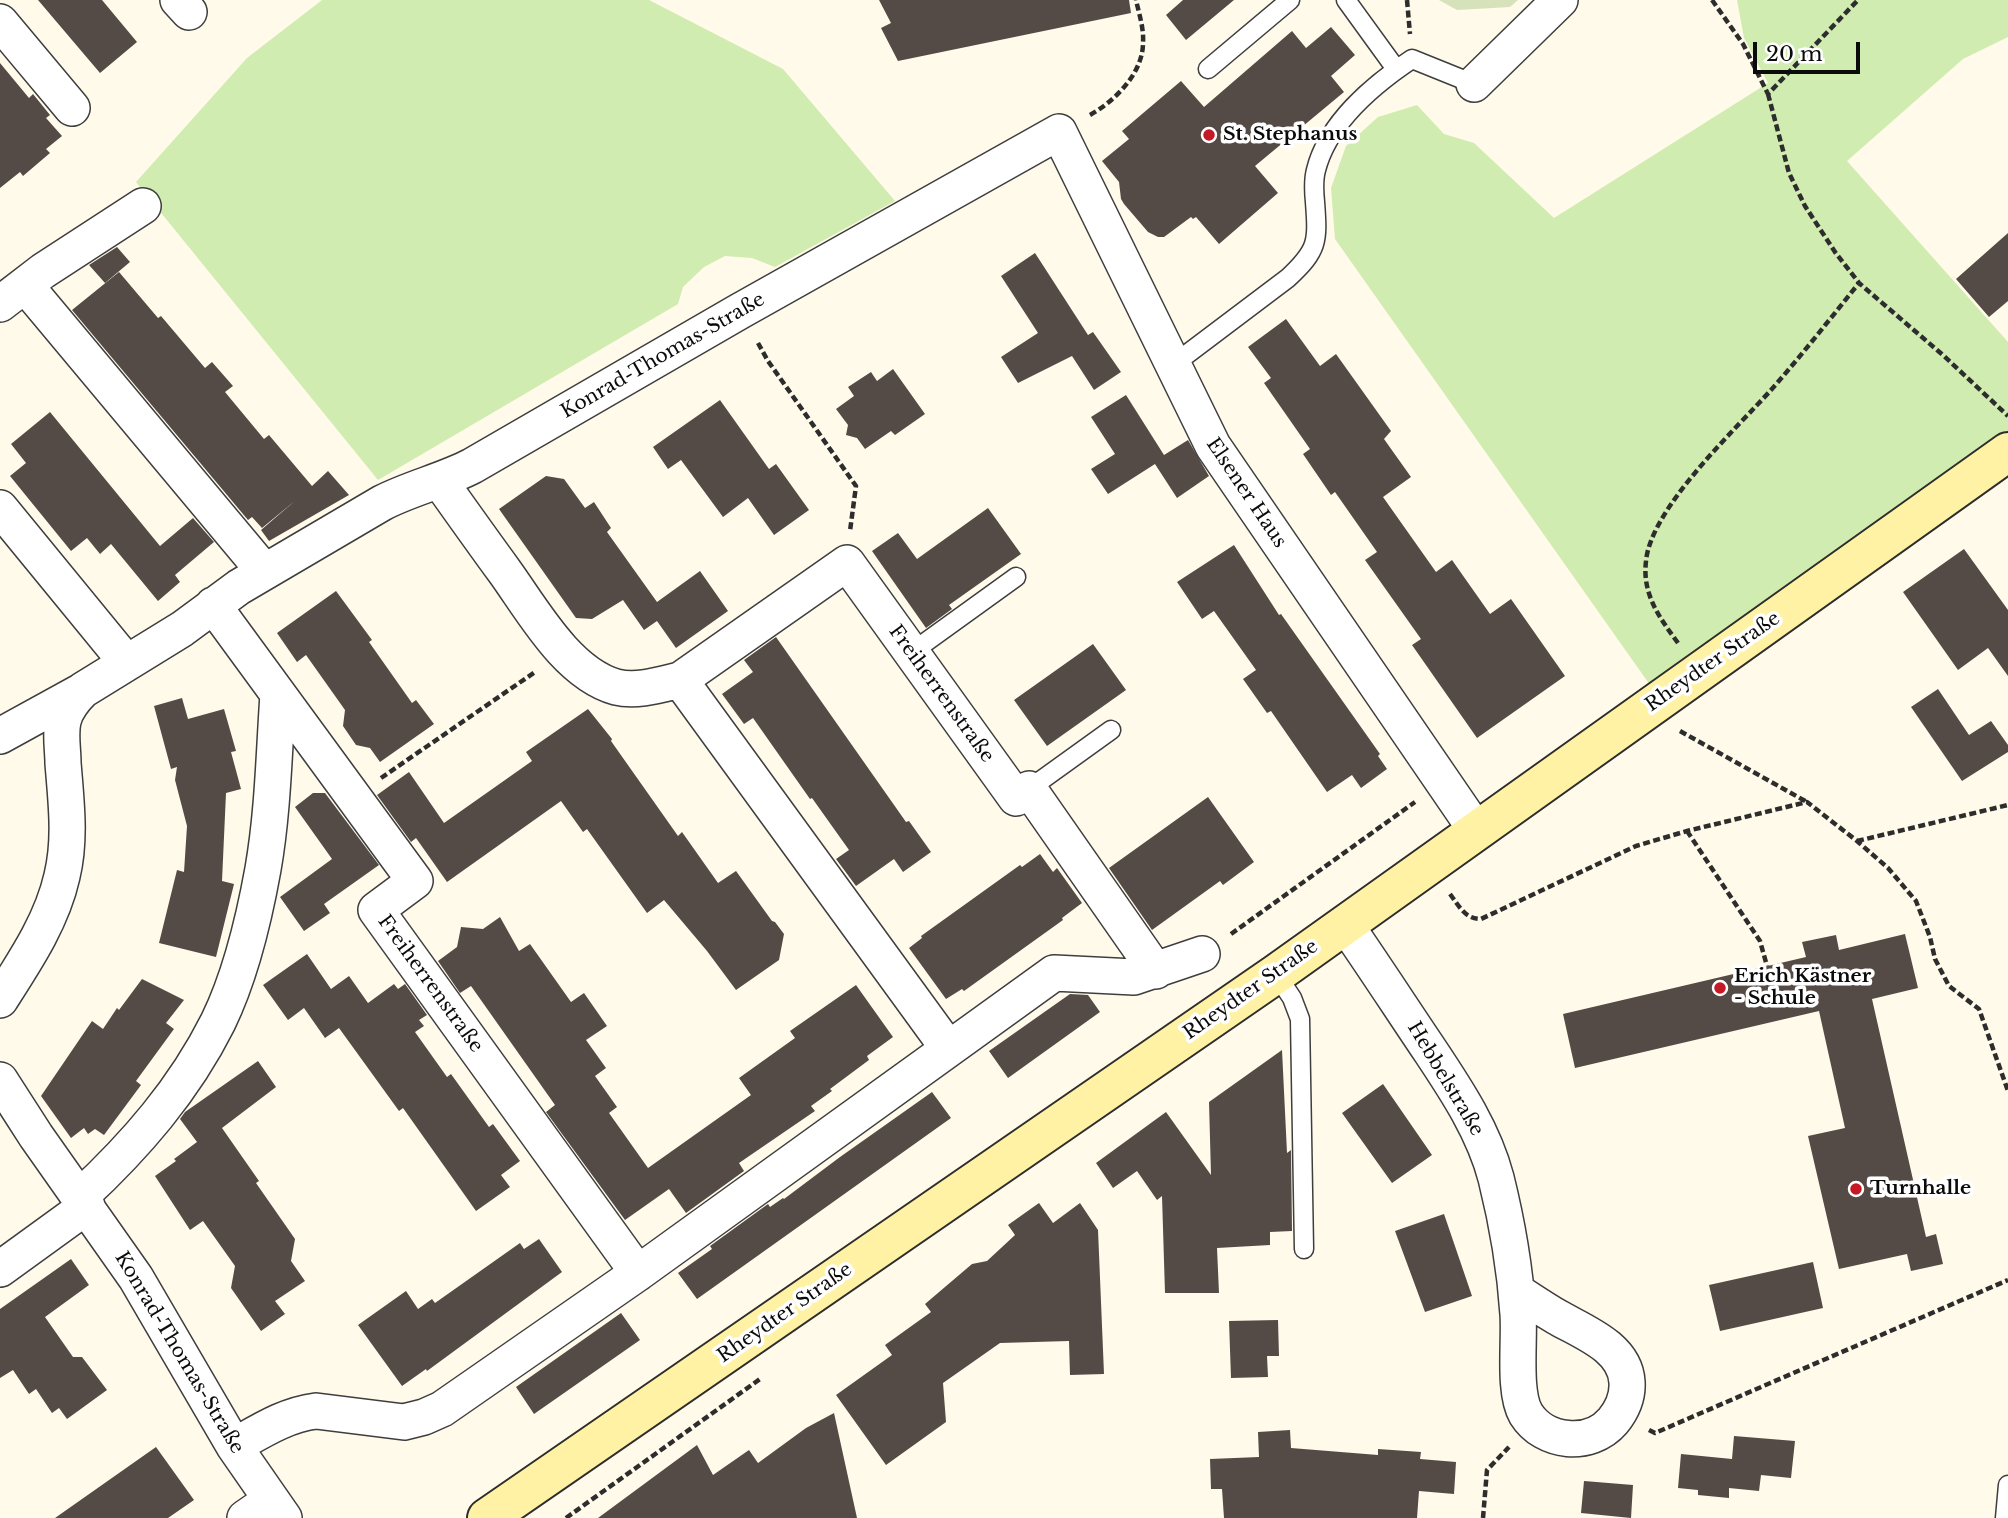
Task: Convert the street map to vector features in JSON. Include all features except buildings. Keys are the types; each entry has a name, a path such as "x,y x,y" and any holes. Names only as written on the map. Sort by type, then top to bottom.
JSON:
{"main road":[{"name":"Rheydter Straße","path":"487,1518 1276,974 2008,452"}],"street":[{"path":"1474,84 1560,0"},
{"path":"0,22 72,108"},
{"name":"Konrad-Thomas-Straße","path":"0,1000 40,934 59,887 67,837 62,727 67,709 83,690 182,629 212,605 264,571 394,497 472,466 740,311 1059,132"},
{"name":"Elsener Haus","path":"1059,132 1213,446 1476,830"},
{"path":"143,206 12,294 264,571"},
{"path":"439,480 565,652 594,678 619,687 645,688 680,680 847,563"},
{"path":"0,509 127,663"},
{"name":"Freiherrenstraße","path":"847,563 1016,798 1029,789"},
{"name":"Freiherrenstraße","path":"212,605 415,881 376,910 638,1273"},
{"path":"680,680 948,1048"},
{"path":"0,736 83,690"},
{"path":"0,1269 84,1202 173,1096 218,1021 242,954 263,870 278,694"},
{"path":"1029,789 1156,971"},
{"name":"Hebbelstraße","path":"1345,924 1447,1076 1483,1140 1499,1191 1516,1291 1519,1316 1519,1396 1532,1423"},
{"path":"234,1446 286,1418 306,1412 404,1422 424,1417 458,1398 638,1273 1054,973 1134,977 1202,954"},
{"name":"Konrad-Thomas-Straße","path":"0,1080 146,1294 234,1446 267,1512"},
{"path":"1516,1291 1591,1336 1615,1354 1627,1376 1628,1390 1618,1416 1600,1432 1576,1439 1553,1436 1532,1423"}],"lane":[{"path":"1208,69 1290,0"},
{"path":"1346,0 1396,69"},
{"path":"1174,364 1287,278 1311,251 1317,234 1315,171 1338,127 1351,110 1412,58 1474,84"},
{"path":"912,652 1016,577"},
{"path":"1029,789 1111,730"},
{"path":"1276,974 1292,998 1300,1019 1304,1249"},
{"path":"2005,1518 2008,1485"}],"path":[{"path":"1059,132 1096,112 1111,100 1125,87 1138,67 1143,44 1136,0"},
{"path":"1407,0 1412,58"},
{"path":"1712,0 1743,44 1768,94 1784,159 1797,190 1824,236 1859,283 2008,416"},
{"path":"1768,94 1858,0"},
{"path":"1700,671 1657,613 1647,590 1648,548 1657,527 1681,491 1787,371 1859,283"},
{"path":"740,311 768,360 856,486 847,563"},
{"path":"353,797 565,652"},
{"path":"1672,727 1807,802 1888,868 1916,901 1930,936 1935,959 1949,986 1979,1009 2008,1091"},
{"path":"1445,888 1466,915 1481,919 1636,846 1807,802"},
{"path":"1857,841 2008,805"},
{"path":"1202,954 1399,813"},
{"path":"1687,831 1760,941 1767,965"},
{"path":"1618,1416 1655,1433 2008,1280"},
{"path":"1483,1518 1487,1470 1532,1423"}],"green space":[{"path":"322,0 649,0 783,69 895,201 775,267 752,258 725,256 704,267 683,287 678,304 378,480 136,182 247,58"},
{"path":"1439,0 1518,0 1510,7 1457,10"},
{"path":"1737,0 2008,0 2008,37 1963,59 1847,161 2008,342 2008,439 1655,692 1335,239 1331,188 1346,146 1378,117 1417,105 1444,134 1474,143 1554,218 1768,83 1744,38"}],"place":[{"name":"St. Stephanus","path":"1209,135"},
{"name":"Erich Kästner - Schule","path":"1720,988"},
{"name":"Turnhalle","path":"1856,1189"}]}
